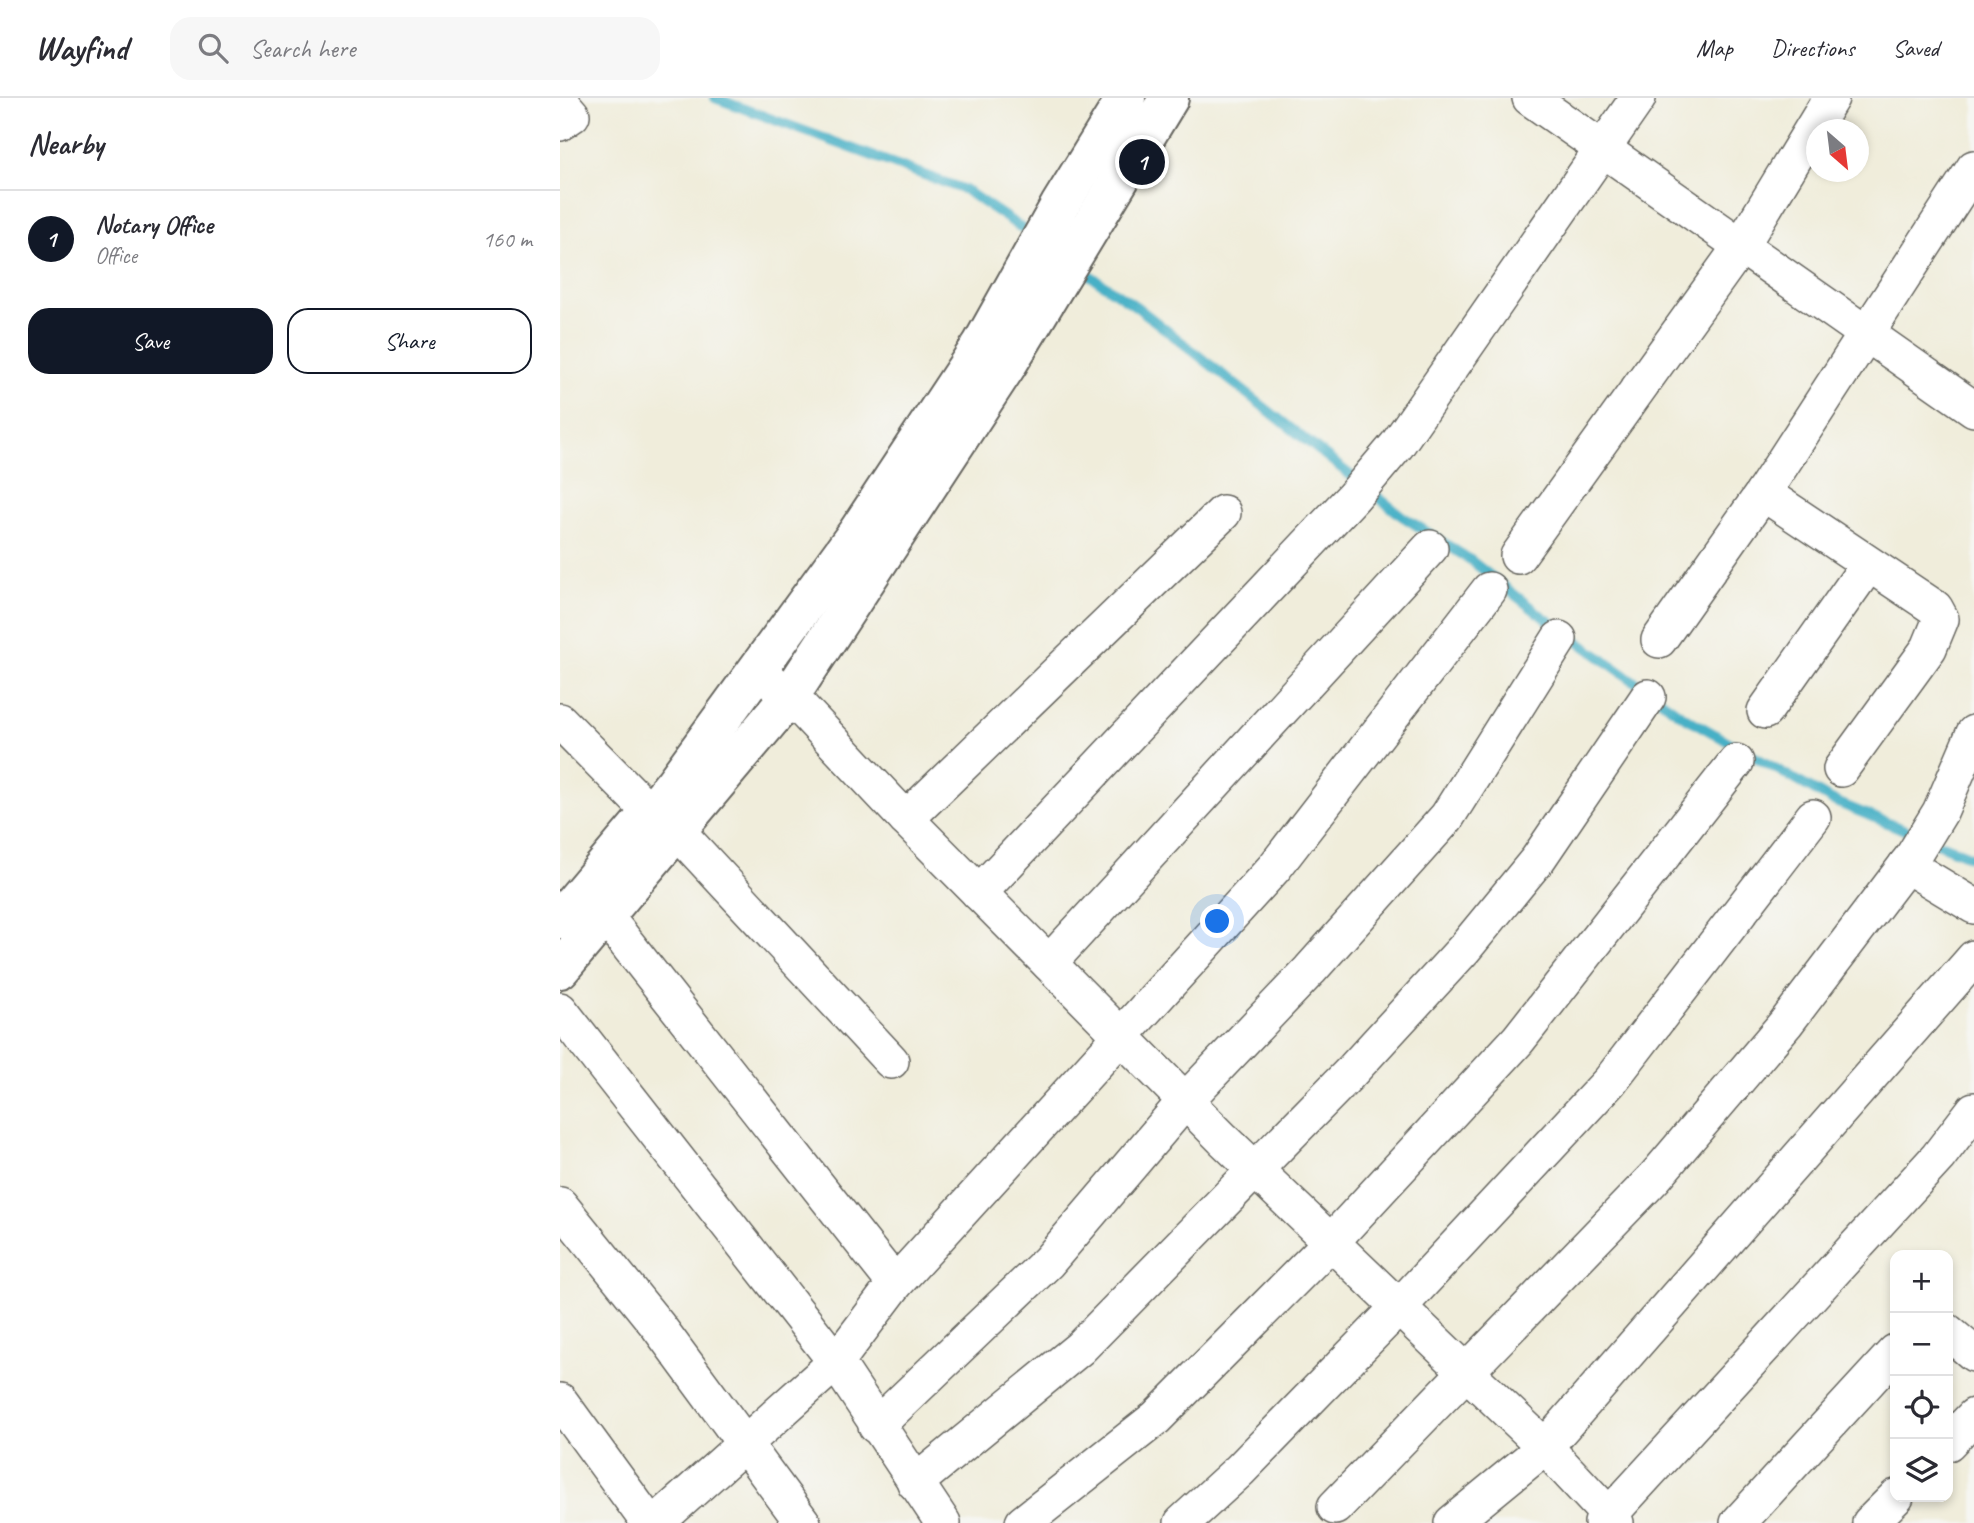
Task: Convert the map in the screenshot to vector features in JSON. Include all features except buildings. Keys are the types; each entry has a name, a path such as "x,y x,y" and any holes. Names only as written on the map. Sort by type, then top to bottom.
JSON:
{"main road":[{"path":"560,970 596,903 664,821 790,696 1052,256 1060,205 1126,98"},
{"path":"1052,256 1090,228 1170,98"},
{"path":"664,821 674,783 864,523 982,344 1028,297"},
{"path":"560,919 596,903"}],"street":[{"path":"1530,98 1974,409"},
{"path":"979,893 1353,497 1397,445 1606,149 1639,98"},
{"path":"1518,556 1741,246 1831,98"},
{"path":"560,102 572,115 560,123"},
{"path":"1659,640 1763,493 1974,168"},
{"path":"1763,493 1935,608 1941,619 1929,648 1841,769"},
{"path":"906,819 1223,513"},
{"path":"1049,963 1430,548"},
{"path":"1765,711 1868,565"},
{"path":"656,1523 836,1362 895,1284 1274,868 1489,590"},
{"path":"876,1426 1048,1262 1185,1101 1310,970 1447,817 1559,639"},
{"path":"758,671 790,696 906,819 1185,1101 1545,1447 1609,1521 1938,1157 1974,1110"},
{"path":"915,1483 1080,1348 1256,1171 1464,949 1538,859 1647,697"},
{"path":"560,721 664,821 891,1061"},
{"path":"1335,1507 1655,1177 1786,1023 1909,861 1940,812 1974,733"},
{"path":"1023,1523 1156,1418 1330,1243 1518,1040 1736,762"},
{"path":"1182,1523 1240,1470 1398,1308 1609,1081 1813,817"},
{"path":"1909,861 1974,906"},
{"path":"596,903 895,1284"},
{"path":"1452,1523 1545,1447 1653,1320 1973,960"},
{"path":"560,1010 836,1362 876,1426 943,1523"},
{"path":"560,1205 658,1326 803,1523"},
{"path":"1953,1336 1974,1354"},
{"path":"1738,1523 1890,1357"},
{"path":"560,1401 649,1523"},
{"path":"1952,1439 1974,1416"},
{"path":"1870,1523 1891,1502"}],"waterway":[{"path":"715,98 965,190 1035,237"},
{"path":"1076,266 1137,307 1402,516 1469,559 1538,613 1683,716 1831,800 1974,858"}],"place":[{"name":"Notary Office","path":"1142,162"}]}
